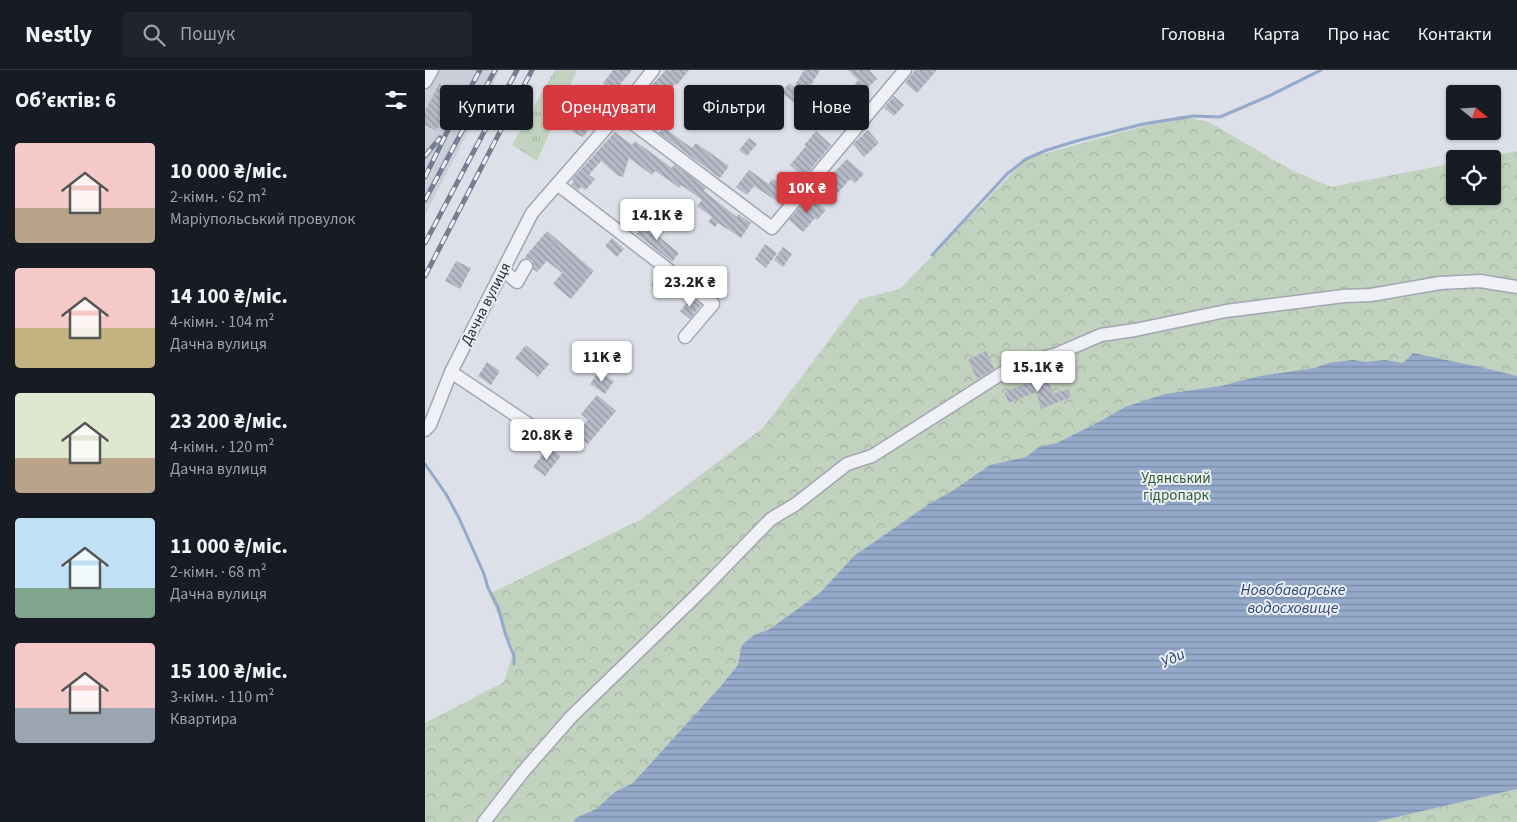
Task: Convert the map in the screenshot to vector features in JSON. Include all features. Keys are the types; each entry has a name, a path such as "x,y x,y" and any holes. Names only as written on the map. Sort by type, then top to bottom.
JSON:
{"street":[{"path":"425,82 432,70"},
{"name":"Дачна вулиця","path":"641,85 653,70"},
{"path":"642,130 772,228 905,70"},
{"name":"Дачна вулиця","path":"425,430 430,425 451,372 532,213 604,130"},
{"path":"557,184 713,304 685,336"},
{"path":"503,270 517,282 526,266"},
{"path":"484,822 522,773 571,717 703,590 771,519 796,504 847,464 872,456 1015,365 1057,354 1101,335 1135,330 1226,311 1344,296 1371,296 1440,283 1480,281 1517,287"},
{"path":"451,372 533,427"}],"shaded area":[{"path":"425,70 500,70 492,85 440,85 440,130 469,130 425,215"}],"green space":[{"path":"555,70 577,70 570,85 546,85"},
{"path":"543,91 543,130 551,130 537,161 512,145 521,130 533,130 533,108"},
{"name":"Удянський гідропарк","path":"1180,116 1209,122 1291,170 1331,187 1446,165 1446,205 1501,205 1501,154 1517,151 1517,822 425,822 425,723 504,682 514,650 489,594 642,519 763,428 860,299 900,289 1026,159"}],"water":[{"name":"Новобаварське водосховище","path":"1413,353 1517,376 1517,789 1375,822 573,822 576,818 596,809 615,792 633,783 738,665 742,645 754,635 770,629 821,592 854,556 929,504 954,490 990,465 1026,457 1039,447 1057,443 1125,407 1165,394 1221,386 1260,376 1315,368 1328,363 1353,360 1366,362 1385,360 1403,363"}],"building":[{"path":"613,70 632,70 620,85 605,85 603,83"},
{"path":"666,70 689,70 677,85 652,85"},
{"path":"804,70 820,70 811,85 795,85"},
{"path":"848,70 869,70 877,79 869,86 854,85 858,80"},
{"path":"915,70 937,70 917,93 905,83"},
{"path":"789,83 794,87 794,102 784,95 784,90"},
{"path":"439,84 441,85 440,123 436,131 425,125 425,111"},
{"path":"894,96 904,105 894,116 884,108"},
{"path":"573,130 588,130 583,137 572,132"},
{"path":"661,130 667,130 692,148 696,143 729,166 720,178 659,133"},
{"path":"868,130 879,143 864,157 853,144"},
{"path":"816,131 831,145 804,177 790,165"},
{"path":"615,132 632,145 635,141 672,168 674,164 706,188 704,191 737,217 738,214 751,223 741,238 718,223 715,227 708,222 712,217 697,206 702,200 681,185 680,188 655,171 652,175 629,158 623,177 617,175 601,161 589,175 595,179 586,190 581,187 578,190 571,185 574,181 572,180 573,178"},
{"path":"749,138 757,144 747,156 739,150"},
{"path":"847,159 864,174 855,183 850,179 838,193 825,182"},
{"path":"749,170 769,184 772,179 787,189 778,202 754,186 747,195 736,187"},
{"path":"809,196 826,210 817,220 815,218 803,232 789,220"},
{"path":"648,221 661,232 658,236 679,253 672,262 636,234"},
{"path":"547,231 594,271 571,299 553,284 562,273 547,261 537,272 533,269 533,261 524,258"},
{"path":"612,238 624,249 617,257 605,246"},
{"path":"765,244 777,253 766,268 755,259"},
{"path":"783,247 792,254 783,267 774,260"},
{"path":"456,261 471,268 460,289 445,281"},
{"path":"660,274 673,284 663,296 651,285"},
{"path":"709,280 725,292 719,299 704,287"},
{"path":"691,298 701,305 690,319 680,311"},
{"path":"526,345 549,364 538,377 515,358"},
{"path":"986,351 994,369 977,379 968,360"},
{"path":"487,362 500,371 491,385 478,376"},
{"path":"599,371 614,381 605,394 590,384"},
{"path":"1046,376 1053,394 1068,389 1071,397 1041,409 1036,392 1009,403 1004,392"},
{"path":"597,395 616,411 588,444 576,434 588,420 581,414"},
{"path":"548,447 561,456 545,476 533,467"}],"waterway":[{"path":"932,255 1007,174 1026,159 1047,150 1080,140 1143,124 1193,116 1220,117 1269,96 1321,70"},
{"path":"425,464 446,494 459,518 484,574 488,588 498,607 514,656 514,664"}],"railway":[{"path":"425,177 480,70"},
{"path":"425,200 495,70"},
{"path":"425,243 517,70"},
{"path":"425,276 532,70"},
{"path":"425,156 440,138"}],"water label":[{"name":"Уди","path":"1173,658"}]}
